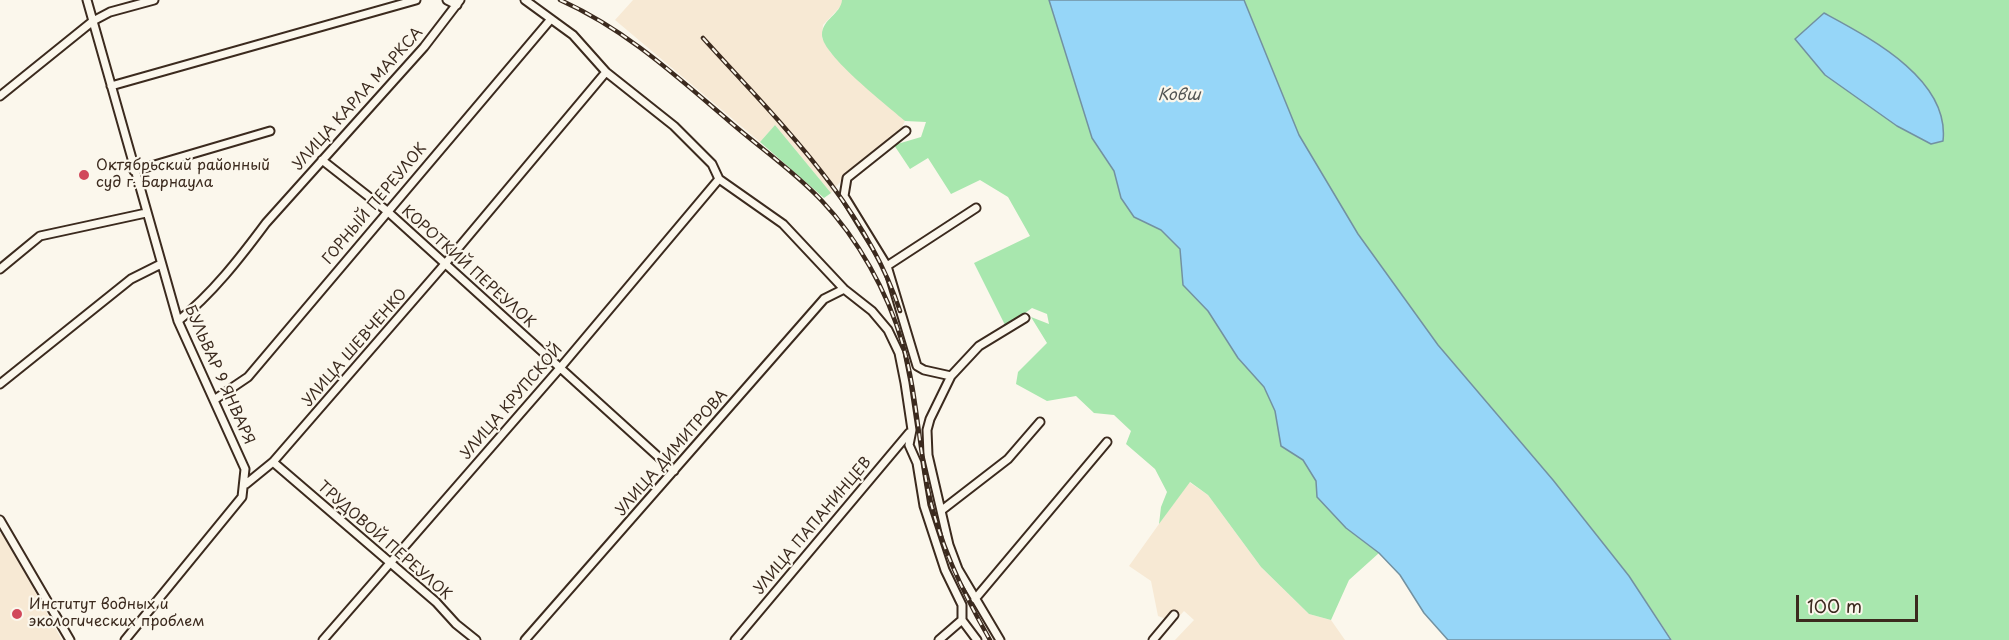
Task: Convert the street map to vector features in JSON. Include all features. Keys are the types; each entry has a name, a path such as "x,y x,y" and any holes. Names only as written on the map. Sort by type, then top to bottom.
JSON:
{"street":[{"name":"БУЛЬВАР 9 ЯНВАРЯ","path":"87,0 178,321 238,450 245,470 246,484"},
{"path":"0,96 93,21 110,12 154,0"},
{"path":"111,86 416,0"},
{"path":"447,0 459,2"},
{"path":"525,0 573,34 606,72 674,126 712,164 719,179 783,224 844,289 872,310 895,342 905,383 912,430 909,445 917,463 924,506 945,570 962,605 962,620 977,640"},
{"name":"УЛИЦА КАРЛА МАРКСА","path":"178,321 195,308 322,160 424,47 459,2"},
{"name":"ГОРНЫЙ ПЕРЕУЛОК","path":"214,400 248,377 551,19"},
{"name":"УЛИЦА ШЕВЧЕНКО","path":"125,640 232,511 242,497 246,484 273,462 444,265 606,72"},
{"path":"134,171 270,131"},
{"path":"906,131 847,178 844,196 887,266 917,366 924,370 951,376"},
{"name":"КОРОТКИЙ ПЕРЕУЛОК","path":"322,160 387,211 674,471"},
{"name":"УЛИЦА КРУПСКОЙ","path":"323,640 389,561 560,368 719,179"},
{"path":"887,266 976,208"},
{"path":"0,268 40,236 146,213"},
{"path":"0,384 132,279 161,264"},
{"name":"УЛИЦА ДИМИТРОВА","path":"525,640 824,298 844,289"},
{"path":"1000,640 975,599 949,545 928,454 927,430 951,376 979,346 1025,318"},
{"path":"942,510 1008,459 1040,422"},
{"name":"УЛИЦА ПАПАНИНЦЕВ","path":"735,640 912,430"},
{"path":"975,599 1107,442"},
{"name":"ТРУДОВОЙ ПЕРЕУЛОК","path":"273,462 389,561 476,640"},
{"path":"0,520 70,640"},
{"path":"1153,640 1174,615"},
{"path":"939,640 962,620"}],"shaded area":[{"path":"633,0 842,0 842,5 823,25 822,38 831,53 905,121 900,131 845,176 831,193 775,125 760,142 615,20"},
{"path":"1189,482 1208,495 1261,567 1309,614 1331,620 1345,640 1175,640 1194,620 1184,611 1174,622 1158,616 1151,581 1129,566"},
{"path":"0,533 3,534 62,640 0,640"}],"green space":[{"path":"842,0 1049,0 1092,138 1114,171 1121,198 1134,217 1161,230 1181,249 1183,285 1208,311 1238,358 1264,387 1275,411 1281,446 1303,460 1346,528 1379,553 1349,580 1331,620 1309,614 1261,567 1208,495 1190,482 1159,524 1161,507 1167,492 1155,469 1126,444 1131,431 1114,415 1094,413 1076,396 1047,401 1016,384 1018,372 1047,343 1031,317 1049,324 1047,314 1032,308 1006,327 974,263 1030,236 1008,197 980,180 951,194 928,158 910,169 894,145 921,137 926,122 905,121 844,67 825,44 823,29 841,5"},
{"path":"1244,0 2009,0 2009,640 1672,640 1629,576 1553,480 1438,345 1358,234 1299,135"},
{"path":"775,125 831,193 824,198 760,142"}],"water":[{"name":"Ковш","path":"1049,0 1244,0 1299,135 1358,234 1438,345 1553,480 1629,576 1671,640 1448,640 1424,613 1400,575 1379,553 1346,528 1317,497 1316,481 1303,460 1281,446 1275,411 1264,387 1238,358 1208,311 1183,285 1180,249 1161,230 1134,217 1121,198 1114,171 1092,138"},
{"path":"1824,13 1884,48 1921,80 1934,98 1942,119 1943,141 1931,144 1897,126 1825,75 1795,39"}],"railway":[{"path":"560,0 606,25 649,54 811,190 848,232 880,285 896,323 907,359 932,506 944,546 990,640"},
{"path":"703,38 789,132 842,199 885,272 900,311"}],"place":[{"name":"Октябрьский районный суд г. Барнаула","path":"84,175"},
{"name":"Институт водных и экологических проблем","path":"17,614"}]}
